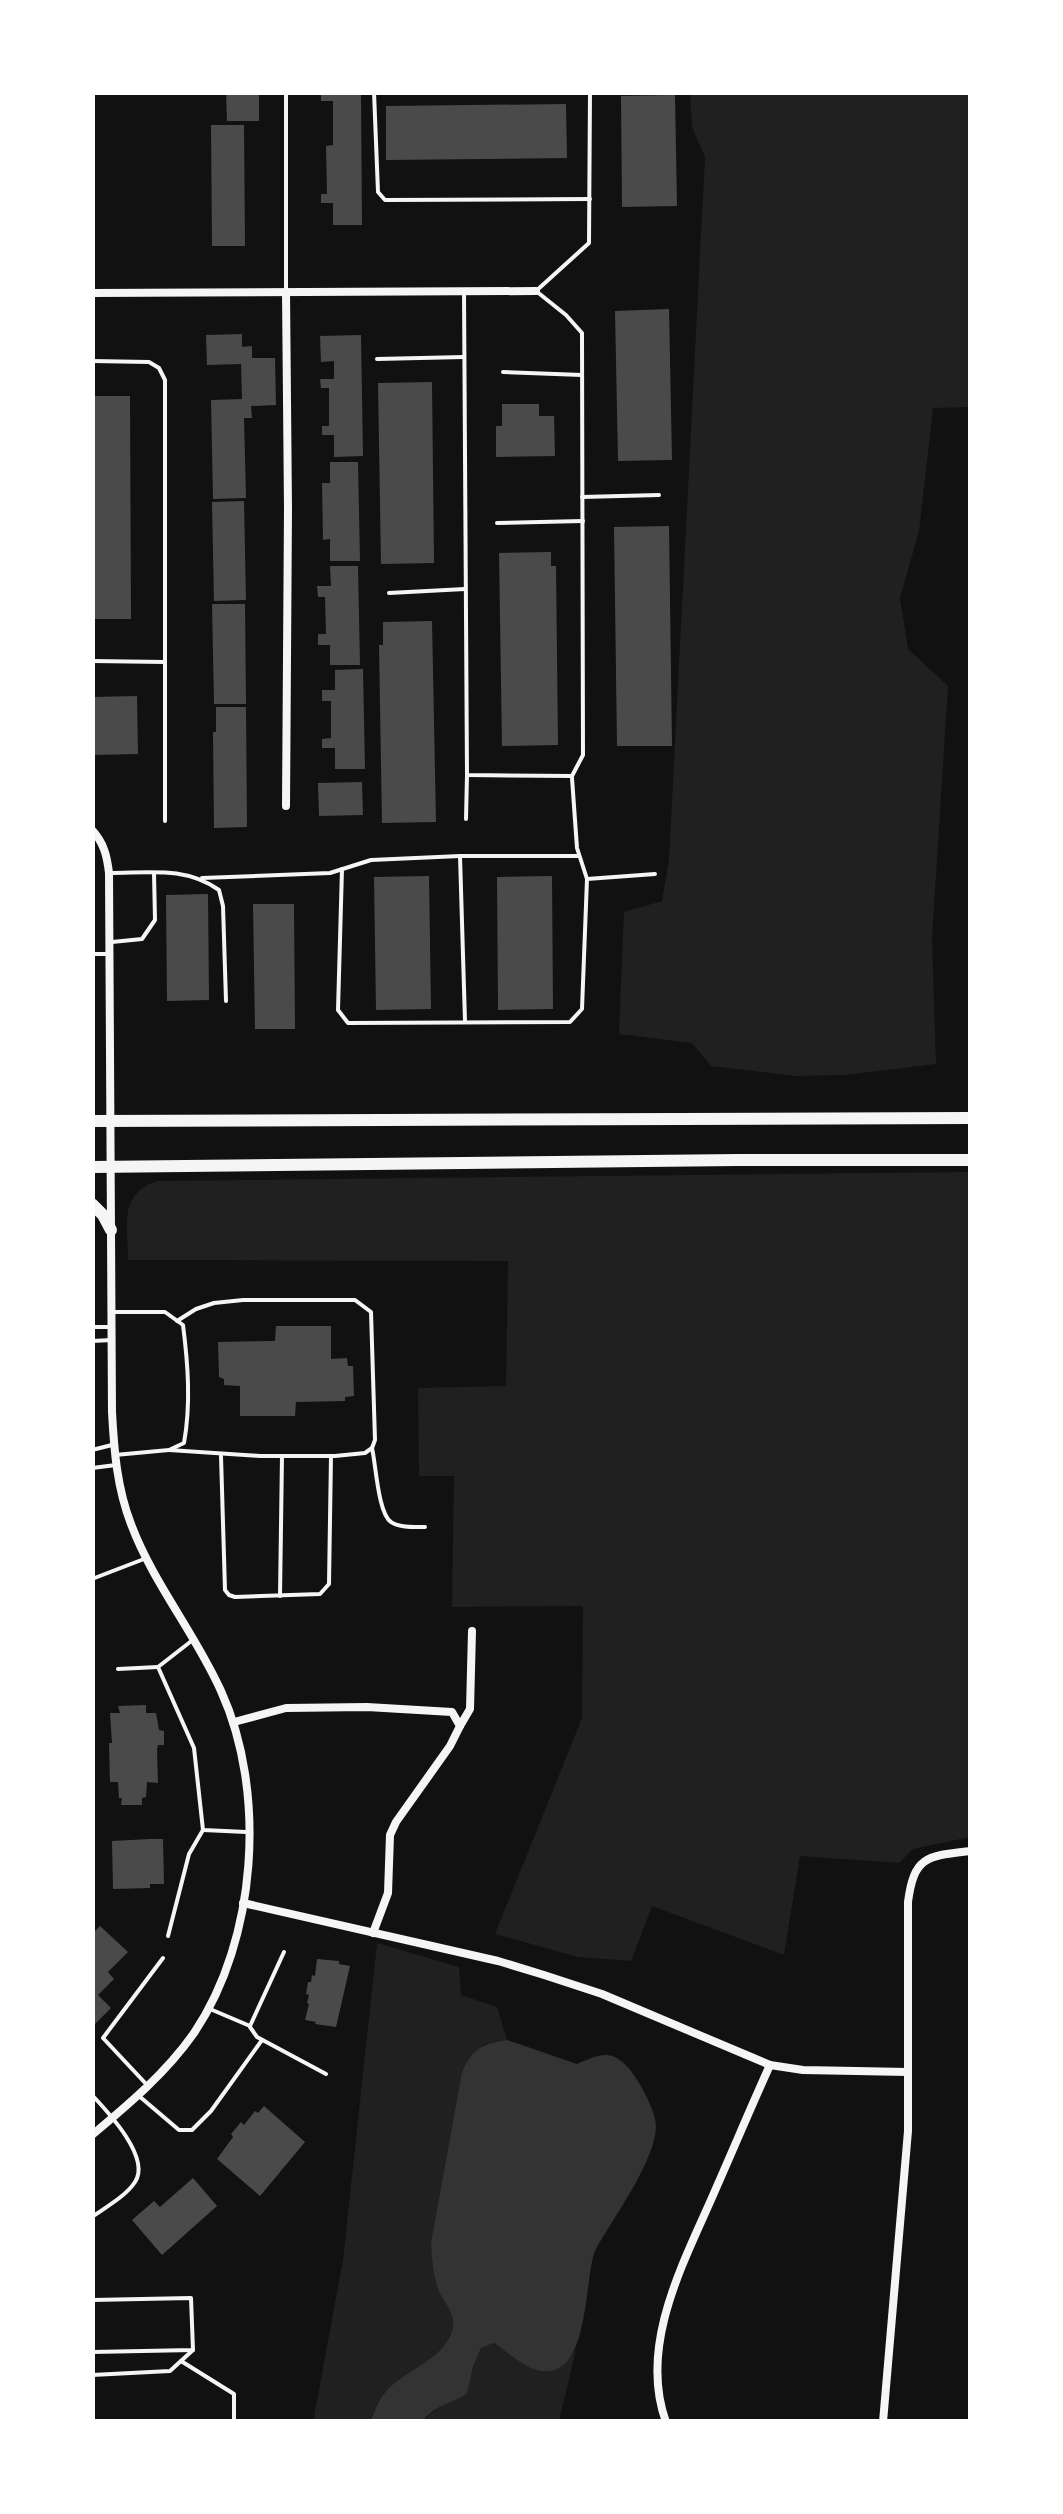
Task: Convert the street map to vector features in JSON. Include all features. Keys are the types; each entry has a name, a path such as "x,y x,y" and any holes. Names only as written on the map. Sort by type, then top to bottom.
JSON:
{"main road":[{"path":"92,1121 970,1118"},
{"path":"92,1167 970,1160"},
{"path":"92,1204 111,1230"}],"street":[{"path":"286,292 286,806"},
{"path":"92,293 536,292"},
{"path":"92,830 100,838 109,873 115,1455 126,1511 146,1558 194,1639 234,1722 248,1783 250,1832 236,1937 208,2008 178,2055 92,2135"},
{"path":"373,1933 388,1894 390,1835 470,1709 472,1631"},
{"path":"234,1722 286,1708 368,1708 452,1712 460,1726"},
{"path":"883,2422 908,2132 908,1902 915,1870 926,1860 970,1851"},
{"path":"242,1903 498,1961 602,1994 770,2064 803,2070 908,2072"},
{"path":"666,2422 656,2372 677,2278 770,2064"}],"lane":[{"path":"286,92 286,292"},
{"path":"374,92 378,192 385,200 590,200"},
{"path":"342,869 338,1010 348,1023 570,1022 582,1009 587,879 580,856 572,776 583,755 582,333 536,292 589,243 590,92"},
{"path":"464,292 466,819"},
{"path":"377,359 464,356"},
{"path":"92,361 149,362 159,368 164,380 165,822"},
{"path":"503,372 582,375"},
{"path":"582,497 659,495"},
{"path":"497,524 582,521"},
{"path":"389,593 465,589"},
{"path":"92,662 165,662"},
{"path":"466,774 572,776"},
{"path":"460,856 465,1023"},
{"path":"109,873 174,873 202,878 330,873 371,860 580,856"},
{"path":"109,942 142,939 155,920 154,873"},
{"path":"587,879 656,874"},
{"path":"202,878 220,890 226,1001"},
{"path":"92,954 109,954"},
{"path":"177,1321 196,1308 243,1300 356,1300 371,1312 375,1440 372,1448 380,1504 392,1524 424,1527"},
{"path":"112,1312 165,1312 183,1325 188,1420 184,1443 169,1450"},
{"path":"92,1327 112,1327"},
{"path":"92,1341 112,1340"},
{"path":"92,1450 115,1455 169,1450 331,1456 365,1453 372,1448"},
{"path":"221,1454 224,1590 235,1598 320,1594 329,1584 331,1456"},
{"path":"92,1468 115,1455"},
{"path":"280,1596 282,1456"},
{"path":"92,1579 146,1558"},
{"path":"118,1669 158,1668 194,1639"},
{"path":"158,1668 194,1748 203,1830 189,1854 168,1936"},
{"path":"203,1830 250,1832"},
{"path":"250,2026 284,1952"},
{"path":"148,2086 103,2038 163,1958"},
{"path":"208,2008 250,2026 257,2037 326,2074"},
{"path":"138,2096 179,2130 192,2130 211,2112 262,2040"},
{"path":"92,2095 113,2118 138,2158 138,2176 133,2186 92,2218"},
{"path":"92,2300 191,2298 193,2350 170,2371 92,2375"},
{"path":"92,2352 193,2350"},
{"path":"181,2361 234,2394 234,2422"}],"shaded area":[{"path":"690,93 970,93 970,407 933,408 919,531 900,598 908,649 948,686 932,938 936,1064 845,1075 795,1076 711,1066 692,1043 619,1034 624,912 662,901 669,860 705,157 692,127"},
{"path":"970,1172 970,1837 913,1849 899,1863 800,1856 784,1955 652,1906 631,1961 578,1957 495,1934 582,1718 583,1606 452,1607 454,1476 419,1476 418,1388 506,1386 508,1261 128,1260 128,1213 136,1194 157,1181"},
{"path":"377,1943 459,1967 461,1995 497,2007 507,2040 485,2044 439,2290 452,2317 450,2337 436,2354 387,2390 371,2421 313,2422 343,2260"},
{"path":"507,2040 577,2064 606,2055 618,2059 635,2076 651,2107 656,2130 653,2144 641,2173 594,2253 581,2332 570,2358 562,2366 535,2369 494,2343 481,2348 467,2394 423,2421 371,2421 387,2390 436,2354 450,2337 452,2317 437,2285 431,2243 462,2072 479,2048"},
{"path":"495,2343 509,2353 561,2367 576,2350 559,2421 423,2422 437,2409 467,2394 482,2347"}],"building":[{"path":"226,92 259,92 259,121 227,121"},
{"path":"361,92 362,225 333,225 333,203 321,203 321,194 327,194 326,146 333,145 333,101 321,101 321,93"},
{"path":"675,95 677,206 622,207 621,96"},
{"path":"566,104 567,158 386,160 386,106"},
{"path":"211,125 244,125 245,246 212,246"},
{"path":"669,309 672,460 618,461 615,311"},
{"path":"242,334 242,347 252,346 252,358 275,358 276,405 251,406 252,418 244,418 246,498 213,499 211,400 242,399 241,364 207,365 206,335"},
{"path":"361,335 363,456 334,457 334,435 322,435 322,426 329,426 329,388 321,388 320,379 334,379 334,361 321,362 320,336"},
{"path":"432,382 434,563 381,564 378,383"},
{"path":"92,396 130,396 131,619 92,619"},
{"path":"502,404 539,404 539,416 554,416 555,456 496,457 496,426 502,426"},
{"path":"330,462 358,462 360,561 330,561 330,539 323,540 322,483 330,483"},
{"path":"244,501 246,600 214,601 212,502"},
{"path":"669,526 672,746 617,746 614,527"},
{"path":"551,552 551,566 556,566 558,745 502,746 499,553"},
{"path":"330,566 358,566 360,665 330,665 330,645 318,645 318,634 326,634 325,597 318,597 317,586 331,586"},
{"path":"212,604 245,604 246,704 214,704"},
{"path":"432,621 436,822 382,823 379,645 383,645 383,622"},
{"path":"363,669 365,769 335,769 335,748 322,748 322,739 331,738 331,701 322,701 322,690 335,690 335,670"},
{"path":"137,696 138,754 92,755 92,697"},
{"path":"216,707 246,707 247,827 214,828"},
{"path":"362,782 363,815 319,816 318,783"},
{"path":"429,876 431,1009 376,1010 374,877"},
{"path":"552,876 553,1009 498,1010 497,877"},
{"path":"208,894 209,1000 167,1001 166,895"},
{"path":"253,904 294,904 295,1029 255,1029"},
{"path":"276,1326 331,1326 331,1359 347,1358 348,1366 353,1366 354,1396 345,1397 345,1401 296,1402 295,1416 240,1416 240,1386 224,1385 224,1379 219,1377 218,1342 275,1341"},
{"path":"146,1705 146,1713 156,1713 159,1730 164,1731 164,1745 158,1745 157,1750 158,1783 147,1782 142,1805 121,1805 118,1782 110,1782 110,1713 120,1713 118,1706"},
{"path":"163,1839 164,1884 113,1889 112,1841"},
{"path":"100,1926 128,1952 108,1972 114,1979 98,1995 111,2008 92,2027 92,1934"},
{"path":"317,1959 350,1966 336,2027 305,2020 308,1982 315,1976"},
{"path":"264,2106 305,2142 260,2196 217,2159 241,2122 244,2125"},
{"path":"193,2178 217,2206 162,2255 132,2220 154,2201 160,2207"}]}
